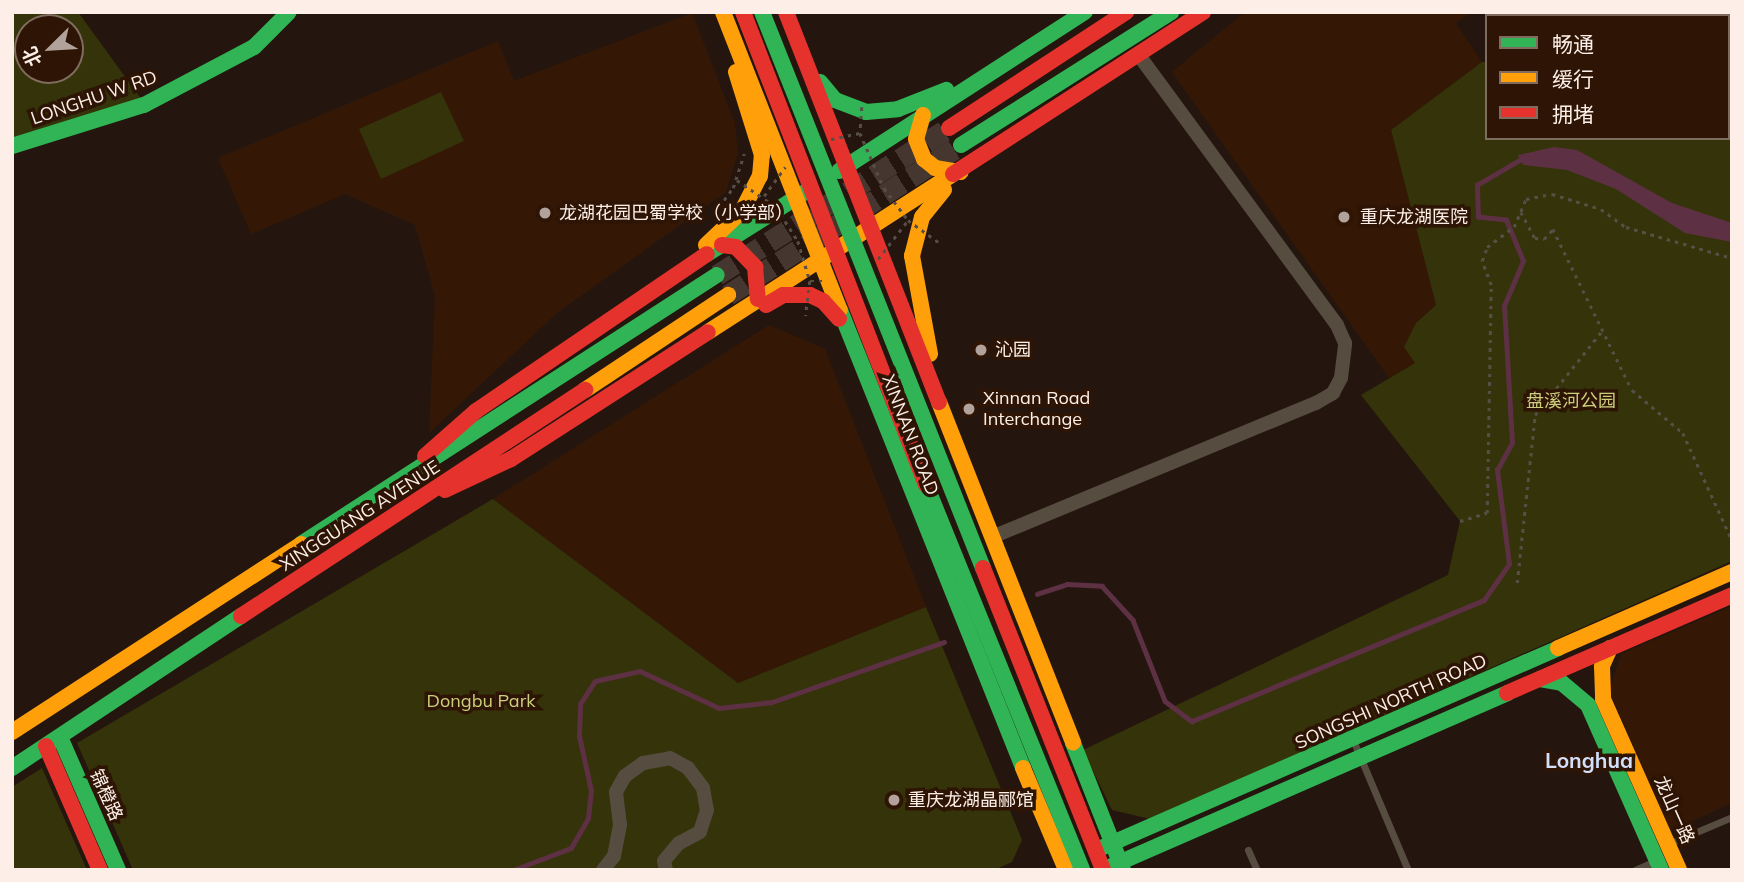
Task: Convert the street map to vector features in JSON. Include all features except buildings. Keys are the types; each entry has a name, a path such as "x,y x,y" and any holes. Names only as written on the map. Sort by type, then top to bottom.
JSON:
{"main road":[{"name":"LONGHU W RD","path":"12,146 156,99 254,47 289,12"},
{"name":"XINNAN ROAD","path":"743,12 894,405 1082,870"},
{"name":"XINNAN ROAD","path":"762,12 1102,870"},
{"path":"786,12 933,380 1121,866"},
{"path":"394,484 476,411 674,275 1086,12"},
{"path":"949,128 1126,12"},
{"path":"961,145 1171,12"},
{"path":"409,507 511,460 758,299 961,172 1203,12"},
{"name":"XINNAN ROAD","path":"726,19 1060,868"},
{"path":"674,275 742,211 760,176 762,155 739,90 726,19"},
{"path":"807,67 835,100 850,109 881,113 992,70"},
{"path":"923,115 916,139 924,159 935,168 961,172"},
{"path":"933,380 926,321 915,281 914,234 933,202 961,172"},
{"path":"722,245 736,247 755,267 758,299"},
{"name":"XINGGUANG AVENUE","path":"12,732 716,275"},
{"path":"699,337 797,293 823,301 853,341"},
{"name":"XINGGUANG AVENUE","path":"12,768 727,295"},
{"name":"SONGSHI NORTH ROAD","path":"1060,868 1732,572"},
{"path":"1102,870 1121,866 1732,594"},
{"name":"龙山一路","path":"1610,648 1602,666 1603,699 1679,870"},
{"name":"龙山一路","path":"1540,680 1562,683 1588,705 1659,865"},
{"name":"锦橙路","path":"53,741 100,870"},
{"name":"锦橙路","path":"53,741 118,870"}],"street":[{"path":"992,537 1317,403 1333,393 1341,379 1345,343 1337,325 1139,55"},
{"path":"603,870 614,856 620,825 616,792 625,776 643,763 670,758 688,768 703,788 707,810 700,832 679,843 664,861 666,870"}],"lane":[{"path":"1353,740 1408,870"},
{"path":"1668,844 1732,817"},
{"path":"1248,850 1257,870"},
{"path":"1635,870 1659,865"}],"path":[{"path":"862,107 860,133 884,188 908,220 940,243"},
{"path":"719,207 737,180 745,144"},
{"path":"737,180 776,207 798,241 810,281 806,316"},
{"path":"1460,521 1488,513 1491,285 1482,261 1487,247 1514,227 1526,199 1552,194 1601,209 1626,226 1732,258"},
{"path":"1521,212 1535,238 1544,239 1553,229 1601,332 1632,390 1683,433 1732,540"},
{"path":"798,307 814,310"},
{"path":"1517,583 1535,415 1601,332"}],"shaded area":[{"name":"重庆龙湖医院","path":"1245,12 1472,12 1456,23 1482,62 1391,130 1436,305 1416,323 1415,363 1389,378 1172,72"},
{"name":"龙湖花园巴蜀学校（小学部）","path":"692,13 735,123 738,153 726,192 557,313 429,433 435,296 415,225 345,194 251,234 218,158 498,41 514,81"},
{"path":"1554,147 1577,150 1672,203 1732,223 1732,242 1685,233 1616,189 1567,170 1523,165 1518,155"},
{"path":"769,325 825,349 926,607 738,683 493,499"},
{"path":"1732,606 1732,803 1671,831 1609,691 1621,654"}],"green space":[{"path":"78,12 79,14 14,14 14,84 84,84 84,20 142,100 12,140 12,14"},
{"name":"盘溪河公园","path":"1482,62 1485,62 1485,140 1730,140 1730,96 1732,98 1732,561 1150,819 1112,810 1083,750 1448,575 1460,521 1361,395 1415,363 1404,347 1416,323 1436,305 1391,130"},
{"path":"441,92 464,141 381,179 359,129"},
{"name":"Dongbu Park","path":"493,499 738,683 926,607 1022,840 1012,862 994,870 133,870 77,743"},
{"path":"42,768 87,870 12,870 12,787"}],"waterway":[{"path":"1037,594 1067,584 1102,586 1133,620 1165,701 1192,721 1484,600 1509,564 1497,470 1512,443 1504,306 1523,261 1506,220 1478,217 1477,185 1523,158"},
{"path":"513,870 571,848 588,818 591,791 579,736 580,704 595,681 640,671 719,708 772,702 944,642"}],"tunnel":[{"path":"717,275 949,128"},
{"path":"728,295 961,145"}],"traffic: fast":[{"path":"12,146 144,105 254,47 289,12"},
{"path":"762,12 983,568"},
{"path":"839,171 1085,12"},
{"path":"961,145 1171,12"},
{"path":"820,82 835,100 866,112 898,109 946,90"},
{"path":"707,254 805,192"},
{"path":"301,544 717,275"},
{"path":"840,310 1023,768"},
{"path":"926,485 1082,870"},
{"path":"12,768 241,616"},
{"path":"1101,848 1558,648"},
{"path":"1540,679 1562,683 1588,705 1661,870"},
{"path":"1107,868 1507,693"},
{"path":"60,737 118,870"},
{"path":"1073,743 1123,870"}],"traffic: slow":[{"path":"723,12 840,310"},
{"path":"706,245 742,211 760,176 762,155 736,72"},
{"path":"923,115 916,139 924,159 935,168 961,172"},
{"path":"708,332 953,174"},
{"path":"930,354 912,256 922,217 944,190"},
{"path":"585,390 728,295"},
{"path":"939,402 1073,743"},
{"path":"12,732 301,544"},
{"path":"1558,648 1732,572"},
{"path":"1610,648 1602,666 1603,699 1679,870"},
{"path":"1023,768 1066,870"}],"traffic: jam":[{"path":"743,12 926,485"},
{"path":"786,12 939,402"},
{"path":"949,128 1126,12"},
{"path":"953,174 1203,12"},
{"path":"722,245 736,247 755,267 758,299"},
{"path":"425,456 476,411 707,254"},
{"path":"766,305 783,295 810,295 823,301 839,319"},
{"path":"445,490 511,459 708,332"},
{"path":"241,616 585,390"},
{"path":"983,568 1103,870"},
{"path":"1507,693 1732,595"},
{"path":"46,746 100,870"}],"place":[{"name":"龙湖花园巴蜀学校（小学部）","path":"545,213"},
{"name":"重庆龙湖医院","path":"1344,217"},
{"name":"沁园","path":"981,350"},
{"name":"Xinnan Road Interchange","path":"969,409"},
{"name":"重庆龙湖晶郦馆","path":"894,800"}],"district":[{"name":"Longhua","path":"1589,760"}]}
